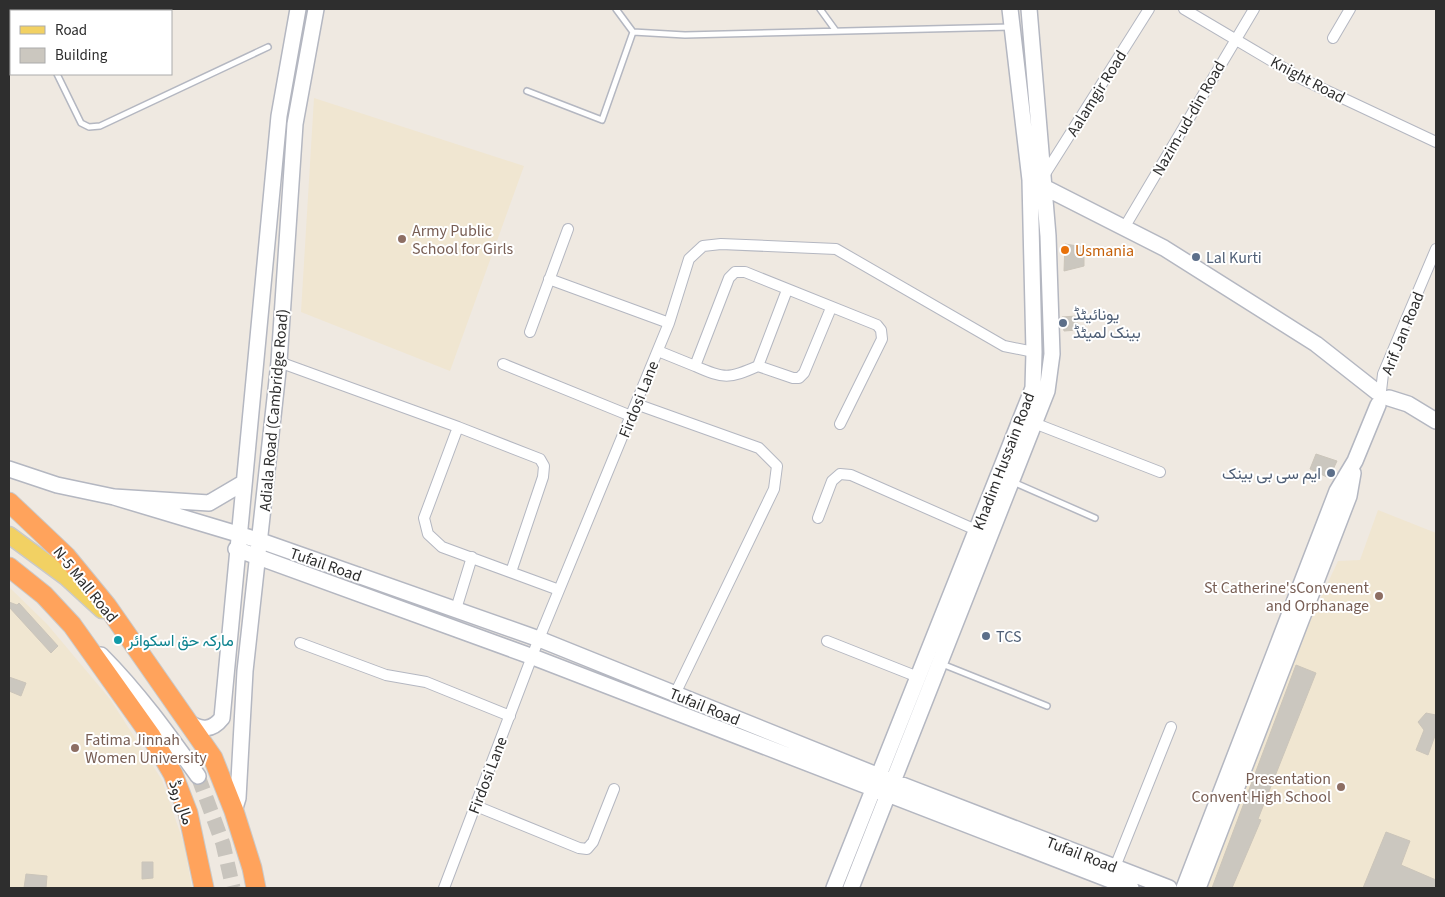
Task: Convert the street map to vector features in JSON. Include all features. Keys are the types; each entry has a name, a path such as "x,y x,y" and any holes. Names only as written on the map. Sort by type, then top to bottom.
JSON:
{"highway":[{"name":"N-5 Mall Road","path":"9,502 16,514 66,556 107,606 213,758 234,811 252,868 256,888"},
{"name":"مال روڈ","path":"9,567 44,594 72,625 151,736 173,774 188,813 204,888"}],"main road":[{"name":"Adiala Road (Cambridge Road)","path":"186,721 194,727 207,729 216,726 222,718 236,549 279,116 298,9"},
{"name":"Adiala Road (Cambridge Road)","path":"234,811 238,798 245,671 261,541 279,362 295,124 316,9"},
{"name":"Khadim Hussain Road","path":"853,887 887,784 918,677 1032,388 1039,182 1010,9"},
{"name":"Khadim Hussain Road","path":"834,888 873,790 887,784 940,663 1047,391 1052,354 1028,9"},
{"path":"1039,182 1164,248 1316,344 1381,397 1408,404 1436,421"},
{"path":"1184,888 1337,491 1355,461 1381,397"},
{"path":"1198,888 1349,496 1355,461"},
{"path":"9,469 56,485 114,497 209,503 243,483"},
{"name":"Tufail Road","path":"114,497 261,541 539,639 675,694 1131,888"},
{"path":"9,535 66,577 123,630"},
{"name":"Tufail Road","path":"236,549 533,657 873,790"},
{"path":"72,625 121,675 164,728 198,776"},
{"name":"Tufail Road","path":"887,784 1169,888"}],"street":[{"name":"Aalamgir Road","path":"1039,182 1149,9"},
{"name":"Knight Road","path":"1184,9 1304,80 1436,142"},
{"name":"Nazim-ud-din Road","path":"1124,228 1234,38 1254,9"},
{"path":"1333,38 1350,9"},
{"path":"530,332 568,229"},
{"name":"Firdosi Lane","path":"444,888 539,639 669,323 689,259 703,246 721,244 836,249 1004,346 1034,352"},
{"name":"Arif Jan Road","path":"1381,397 1383,374 1436,249"},
{"path":"695,366 729,278 735,272 745,272 876,325 881,330 882,339 840,424"},
{"path":"549,279 669,323"},
{"path":"758,366 787,290"},
{"path":"658,351 716,376 735,376 758,366 793,378 799,378 804,373 831,308"},
{"path":"279,362 540,459 544,466 543,476 511,572"},
{"path":"503,364 631,416"},
{"path":"636,404 759,448 777,466 774,489 675,694"},
{"path":"1034,423 1160,472"},
{"path":"458,427 424,518 428,534 442,546 559,590"},
{"path":"818,518 832,481 840,474 851,475 976,530"},
{"path":"456,609 472,557"},
{"path":"827,641 918,677"},
{"path":"300,643 386,675 426,682 510,716"},
{"path":"1115,867 1171,727"},
{"path":"476,806 579,848 587,849 593,842 614,789"}],"lane":[{"path":"616,9 633,32"},
{"path":"820,9 836,31"},
{"path":"633,32 685,34 1012,27"},
{"path":"527,92 602,120 633,32"},
{"path":"57,75 81,123 89,127 100,126 268,47"},
{"path":"1011,482 1095,518"},
{"path":"940,663 1047,706"}],"shaded area":[{"name":"Army Public School for Girls","path":"314,98 524,166 450,371 301,312"},
{"name":"Presentation Convent High School","path":"1378,510 1436,533 1436,888 1206,888 1305,632 1338,561 1360,560"},
{"name":"Fatima Jinnah Women University","path":"9,587 47,624 110,699 162,780 184,844 192,888 9,888"}],"building":[{"path":"1065,244 1084,247 1084,266 1064,271"},
{"path":"1076,316 1078,330 1064,331 1062,317"},
{"path":"1316,454 1337,461 1329,478 1310,469"},
{"path":"9,602 17,605 19,603 58,646 51,653 9,607"},
{"path":"1296,665 1316,673 1258,819 1261,820 1232,888 1212,888"},
{"path":"9,677 26,683 21,696 9,691"},
{"path":"1426,713 1436,715 1436,733 1428,755 1416,750 1424,730 1418,722"},
{"path":"1386,832 1410,841 1401,865 1436,880 1436,888 1363,888"},
{"path":"142,862 153,862 153,878 142,879"},
{"path":"26,874 47,876 46,888 24,888"}],"tunnel":[{"path":"198,776 223,844 233,888"}],"place":[{"name":"Army Public School for Girls","path":"402,239"},
{"name":"Usmania","path":"1065,250"},
{"name":"Lal Kurti","path":"1196,257"},
{"name":"یونائیٹڈ بینک لمیٹڈ","path":"1063,323"},
{"name":"ایم سی بی بینک","path":"1331,473"},
{"name":"St Catherine'sConvenent and Orphanage","path":"1379,596"},
{"name":"TCS","path":"986,636"},
{"name":"مارکہ حق اسکوائر","path":"118,640"},
{"name":"Fatima Jinnah Women University","path":"75,748"},
{"name":"Presentation Convent High School","path":"1341,787"}]}
